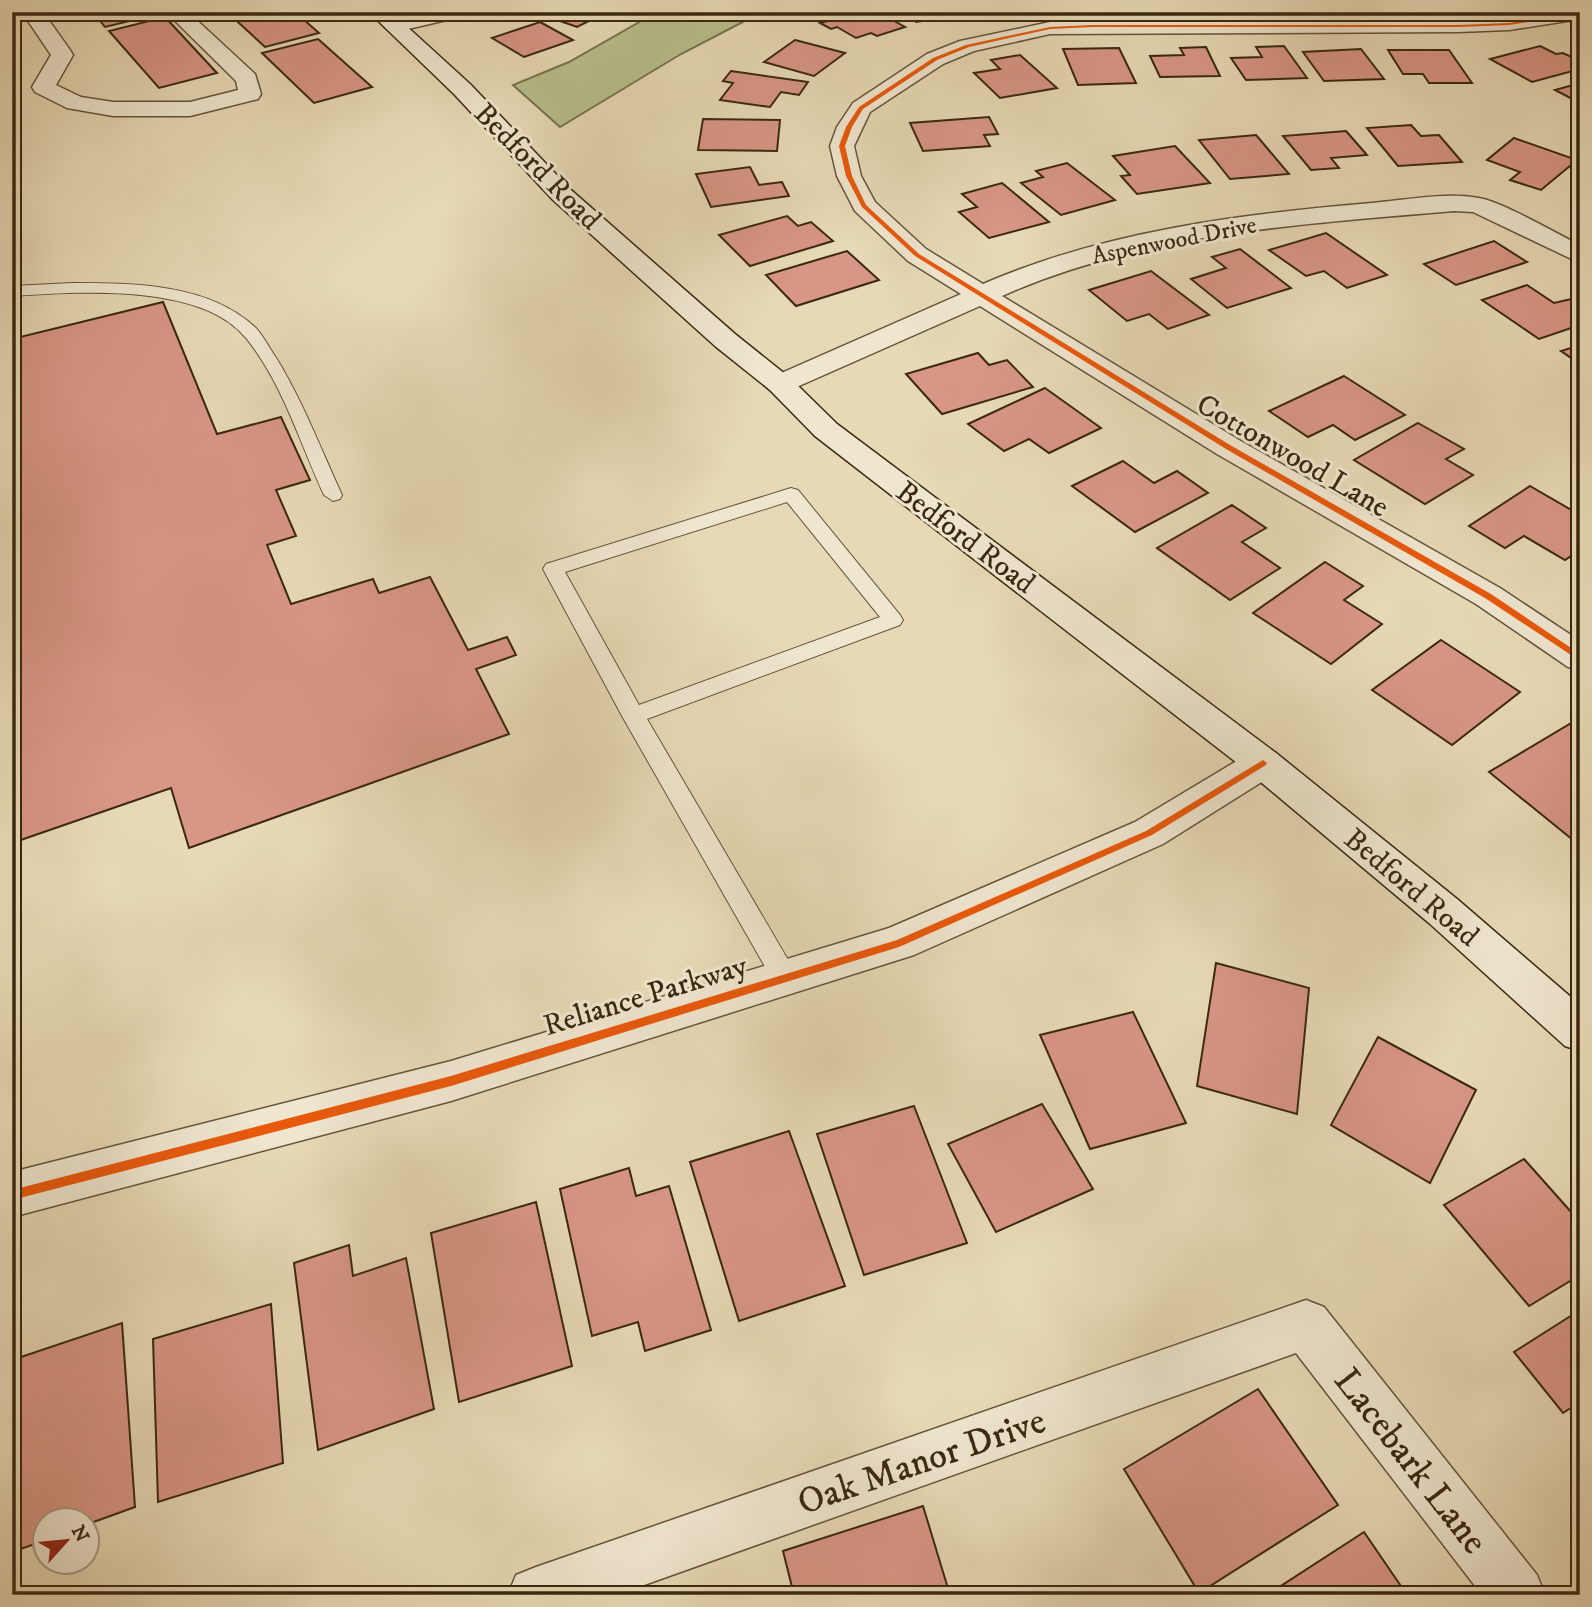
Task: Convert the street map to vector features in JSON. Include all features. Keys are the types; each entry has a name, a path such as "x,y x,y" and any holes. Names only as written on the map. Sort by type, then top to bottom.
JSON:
{"street":[{"path":"32,12 62,55 43,87 75,103 113,109 190,109 250,94 247,79 176,12"},
{"path":"387,19 457,12"},
{"name":"Cottonwood Lane","path":"1580,13 1509,24 1458,26 1050,28 968,46 935,59 861,108 849,127 842,146 849,177 864,206 917,255 1228,447 1488,596 1580,658"},
{"path":"1554,17 1580,30"},
{"name":"Bedford Road","path":"387,19 462,89 562,195 725,340 780,384 826,430 1263,763 1443,911 1580,1032"},
{"name":"Aspenwood Drive","path":"780,384 1018,279 1099,252 1220,228 1428,203 1478,205 1580,255"},
{"name":"Reliance Parkway","path":"12,1195 451,1081 899,943 1149,833 1263,763"},
{"name":"Oak Manor Drive","path":"536,1595 615,1581 1307,1325"},
{"name":"Lacebark Lane","path":"1307,1325 1517,1595"}],"lane":[{"path":"12,291 66,288 154,292 203,302 249,330 273,367 333,495"},
{"path":"633,716 893,620 791,494 553,569 633,716 785,978"}],"green space":[{"path":"657,12 762,12 681,54 560,127 513,85 569,62"}],"building":[{"path":"93,12 163,12 163,13 105,27"},
{"path":"227,12 295,12 319,33 265,47"},
{"path":"534,12 607,12 577,27"},
{"path":"878,12 905,27 877,36 871,33 856,38 837,27 831,29 820,23 832,20 821,14"},
{"path":"906,12 968,12 970,14 916,22"},
{"path":"165,17 217,73 159,88 109,31"},
{"path":"540,22 573,40 524,57 492,38"},
{"path":"318,39 372,87 314,103 262,53"},
{"path":"795,40 845,53 814,76 764,62"},
{"path":"1284,46 1307,78 1246,80 1231,58 1262,57 1256,47"},
{"path":"1540,46 1580,61 1580,69 1532,82 1490,59"},
{"path":"1206,47 1220,76 1160,77 1150,56 1184,55 1180,48"},
{"path":"1119,48 1136,83 1078,85 1063,49"},
{"path":"1361,49 1384,79 1324,81 1303,52"},
{"path":"1388,50 1449,50 1472,83 1429,83 1423,74 1403,74"},
{"path":"1020,55 1057,88 1000,98 974,73 1000,69 991,60"},
{"path":"731,71 808,82 799,95 781,92 770,107 720,100 733,83 723,81"},
{"path":"1580,83 1580,103 1555,90"},
{"path":"989,117 998,134 984,135 990,146 923,151 910,123"},
{"path":"703,119 780,120 777,151 698,150"},
{"path":"1411,125 1421,136 1439,135 1462,162 1398,166 1367,128"},
{"path":"1346,131 1367,155 1331,158 1339,168 1311,170 1283,136"},
{"path":"1256,135 1289,174 1230,179 1199,140"},
{"path":"1514,138 1577,160 1541,190 1510,180 1520,172 1487,160"},
{"path":"1175,146 1210,183 1137,194 1121,176 1130,175 1113,156"},
{"path":"1067,163 1115,200 1061,215 1021,183 1043,177 1036,171"},
{"path":"750,167 759,185 782,182 789,196 711,207 696,174"},
{"path":"1002,183 1049,222 989,238 959,212 977,207 962,194"},
{"path":"787,216 798,226 811,222 833,241 750,266 719,235"},
{"path":"1326,233 1387,275 1347,288 1324,271 1306,276 1269,250"},
{"path":"1494,241 1527,262 1456,285 1424,264"},
{"path":"1240,249 1291,288 1227,308 1191,279 1226,268 1212,257"},
{"path":"847,251 879,280 796,306 766,275"},
{"path":"1151,271 1209,315 1168,329 1149,314 1127,321 1089,290"},
{"path":"1527,285 1554,303 1580,297 1580,325 1539,339 1482,300"},
{"path":"163,302 217,434 281,417 310,480 276,490 296,536 267,545 291,604 373,579 379,593 430,577 468,650 507,637 516,655 476,669 509,734 189,848 171,788 12,843 12,339"},
{"path":"1580,345 1580,364 1561,351"},
{"path":"978,353 989,365 1007,360 1033,387 942,414 906,374"},
{"path":"1344,376 1405,415 1355,440 1333,425 1308,437 1269,411"},
{"path":"1045,388 1101,428 1049,453 1029,439 1004,451 968,424"},
{"path":"1418,423 1464,449 1446,459 1473,475 1425,504 1354,460"},
{"path":"1123,461 1154,483 1177,471 1208,493 1135,532 1072,486"},
{"path":"1530,486 1580,515 1580,550 1565,560 1524,536 1505,548 1469,526"},
{"path":"1232,505 1266,528 1242,542 1280,568 1230,600 1157,548"},
{"path":"1325,562 1363,586 1344,600 1382,624 1331,664 1253,613"},
{"path":"1441,640 1520,692 1452,745 1372,690"},
{"path":"1573,722 1580,728 1580,835 1573,840 1489,772"},
{"path":"1216,963 1309,988 1297,1114 1197,1086"},
{"path":"1133,1012 1186,1123 1090,1149 1040,1035"},
{"path":"1378,1037 1476,1090 1430,1183 1331,1125"},
{"path":"1042,1104 1093,1189 996,1232 948,1144"},
{"path":"914,1106 967,1243 864,1275 817,1134"},
{"path":"789,1131 845,1286 739,1321 690,1162"},
{"path":"1524,1159 1580,1222 1580,1275 1529,1306 1444,1205"},
{"path":"629,1168 636,1196 669,1186 711,1330 645,1351 638,1322 592,1336 560,1189"},
{"path":"536,1202 572,1366 459,1402 431,1233"},
{"path":"349,1245 353,1276 406,1258 434,1409 318,1450 294,1263"},
{"path":"271,1304 283,1463 158,1502 153,1339"},
{"path":"1580,1310 1580,1402 1563,1413 1514,1352"},
{"path":"122,1323 135,1507 102,1519 102,1506 32,1506 32,1545 12,1552 12,1360"},
{"path":"1258,1389 1338,1505 1199,1593 1124,1469"},
{"path":"923,1506 950,1595 794,1595 783,1551"},
{"path":"1364,1532 1407,1595 1267,1595"}],"cycle path":[{"path":"1580,13 1509,24 1458,26 1050,28 968,46 935,59 861,108 849,127 842,146 849,176 864,206 917,255 1228,447 1488,596 1580,658"},
{"path":"12,1195 451,1081 899,943 1149,833 1263,763"}]}
